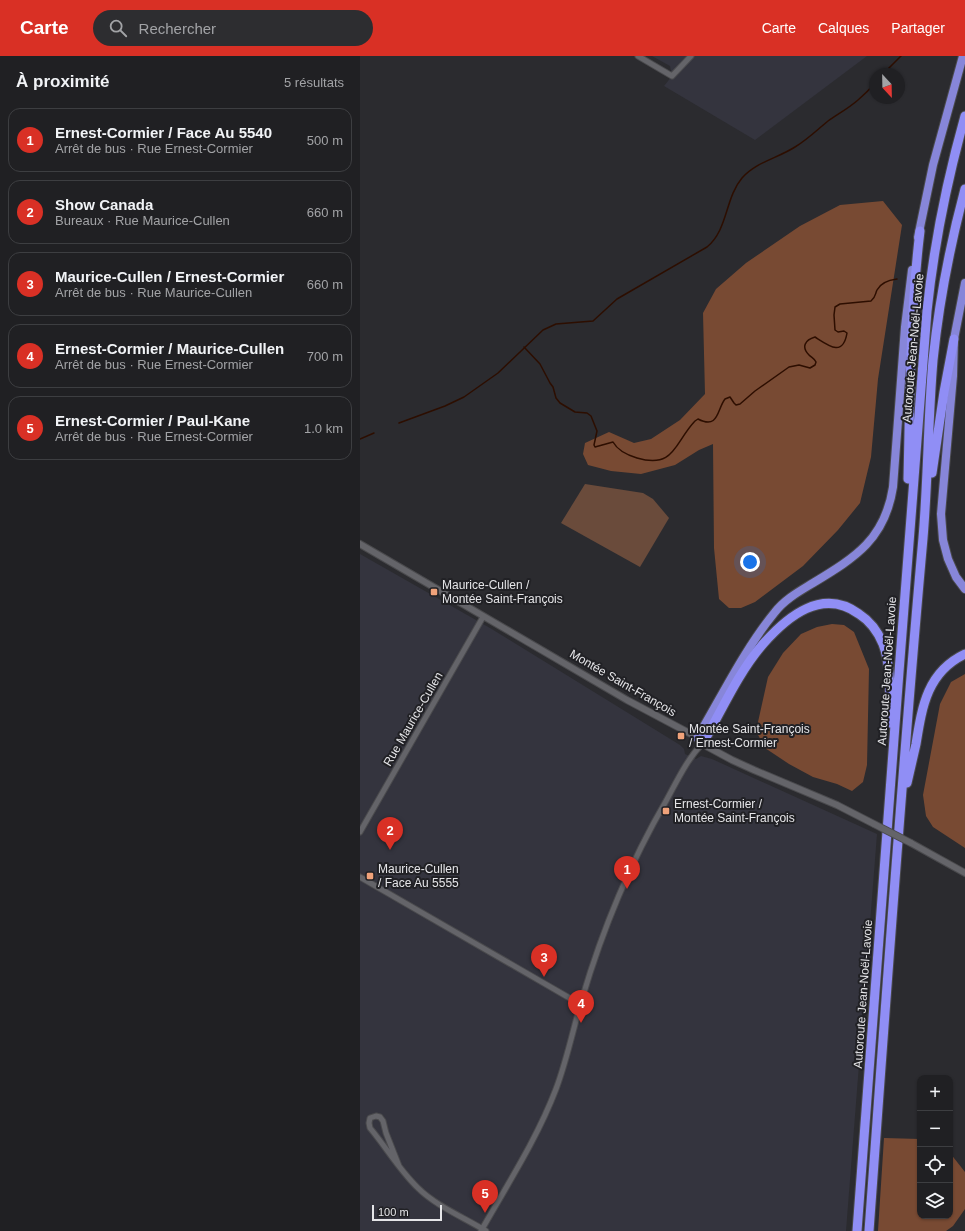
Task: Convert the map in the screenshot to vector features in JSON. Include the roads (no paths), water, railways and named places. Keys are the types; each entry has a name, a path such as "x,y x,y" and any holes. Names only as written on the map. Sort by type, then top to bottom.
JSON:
{"highway":[{"path":"700,741 748,651 775,612 793,596 854,556 870,541 883,521 893,487 907,310 916,247 933,165 964,57"},
{"name":"Autoroute Jean-Noël-Lavoie","path":"857,1231 905,586 931,279 944,200 965,116"},
{"name":"Autoroute Jean-Noël-Lavoie","path":"869,1231 900,815 924,522 930,405 936,337 947,266 965,189"},
{"path":"905,586 916,264 920,230"},
{"path":"924,522 944,392 965,283"},
{"path":"954,339 953,376 941,504 941,521 943,540 948,559 956,577 965,589"},
{"path":"700,741 744,670 768,640 787,621 802,611 818,604 833,603 848,607 864,618 874,628 883,645 886,655 888,674 892,774"},
{"path":"900,815 921,713 928,694 944,668 965,654"}],"street":[{"path":"638,56 672,76 691,56"},
{"name":"Montée Saint-François","path":"360,544 627,700 749,768 824,799 911,843 965,873"},
{"name":"Rue Maurice-Cullen","path":"360,832 483,617"},
{"path":"399,1166 383,1121 380,1117 376,1116 370,1118 370,1128 399,1166 414,1185 441,1205 483,1230 547,1112 566,1060 581,1003 606,928 635,860 654,822 700,741"},
{"path":"360,877 573,1000 581,1003"}],"waterway":[{"path":"889,68 901,56"},
{"path":"399,423 445,406 464,397 498,373 543,330 556,324 593,321 617,299 707,247 719,232 732,195 742,178 760,164 788,151 804,141 828,121 855,103 869,90"},
{"path":"524,347 540,364 553,387 556,398 560,403 575,412 587,413 591,416 597,431 594,445 595,447 613,442 620,450 630,456 650,460 659,460 667,457 672,452 695,421 698,419 705,422 714,420 725,399 730,397 736,405 740,404 755,391 789,367 799,365 810,368 815,365 816,362 805,349 805,344 809,340 815,337 830,346 839,347 842,345 847,333 844,331 838,332 835,330 835,307 840,304 871,301 883,283 897,279"},
{"path":"360,439 374,433"}],"place":[{"name":"Maurice-Cullen / Montée Saint-François","path":"434,592"},
{"name":"Montée Saint-François / Ernest-Cormier","path":"681,736"},
{"name":"Ernest-Cormier / Montée Saint-François","path":"666,811"},
{"name":"Show Canada","path":"390,850"},
{"name":"Maurice-Cullen / Face Au 5555","path":"370,876"},
{"name":"Ernest-Cormier / Face Au 5540","path":"627,889"},
{"name":"Maurice-Cullen / Ernest-Cormier","path":"544,977"},
{"name":"Ernest-Cormier / Maurice-Cullen","path":"581,1023"},
{"name":"Ernest-Cormier / Paul-Kane","path":"485,1213"}]}
